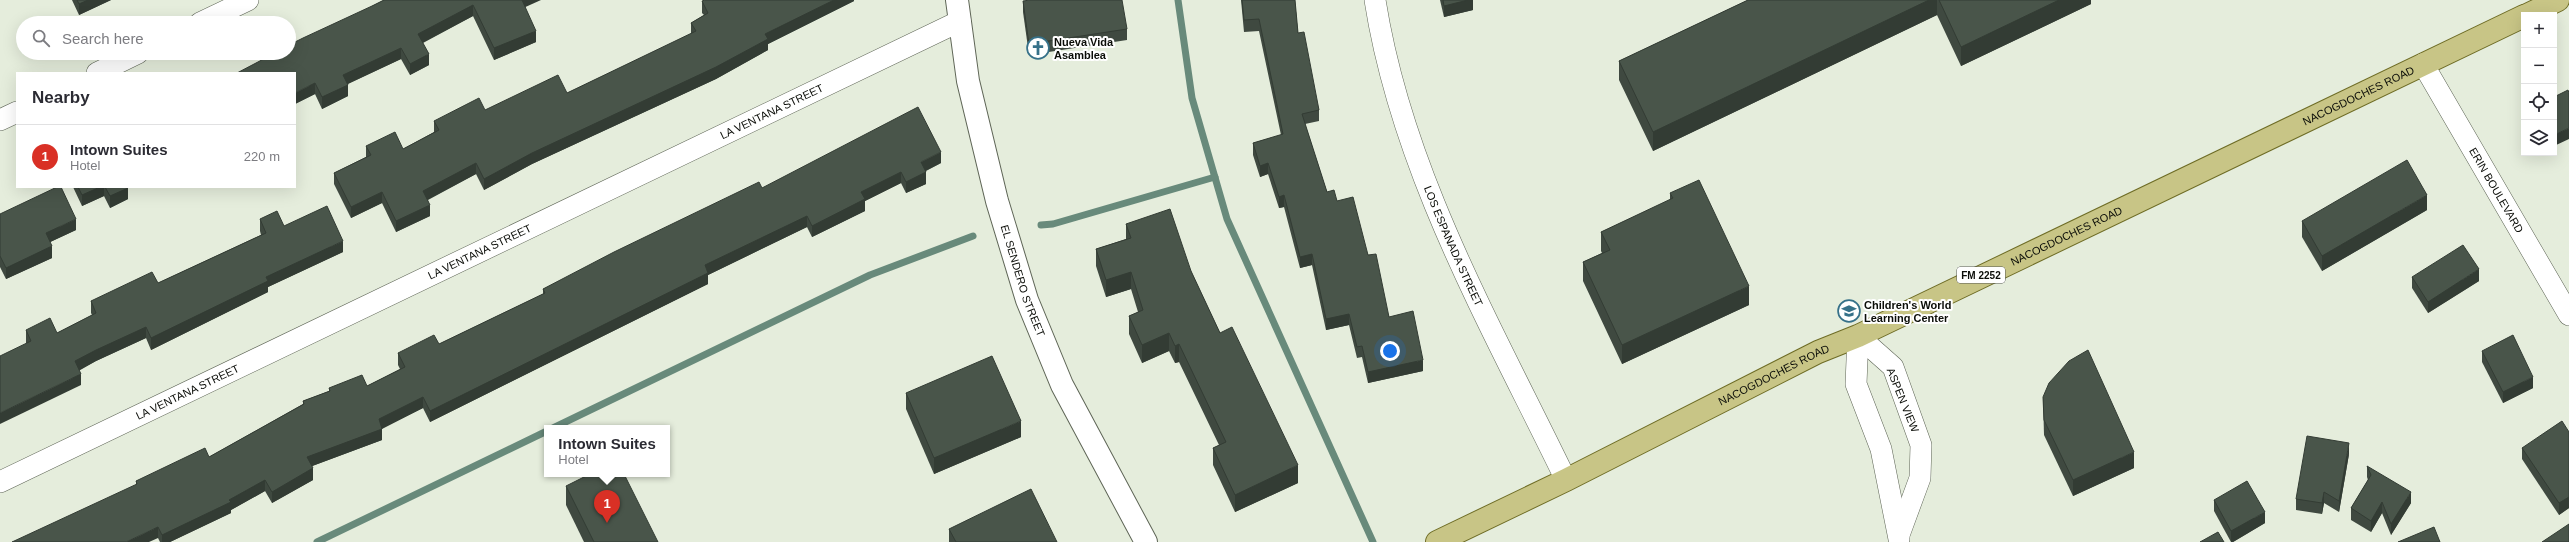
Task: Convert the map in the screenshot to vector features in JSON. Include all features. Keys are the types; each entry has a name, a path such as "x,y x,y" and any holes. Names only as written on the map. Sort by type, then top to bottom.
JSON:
{"main road":[{"name":"NACOGDOCHES ROAD","path":"2533,12 2558,0"},
{"name":"NACOGDOCHES ROAD","path":"1439,541 1566,480 1818,352 1858,336 2521,18"}],"street":[{"path":"215,16 248,0"},
{"name":"EL SENDERO STREET","path":"957,0 968,81 997,201 1027,300 1062,385 1146,542"},
{"name":"LOS ESPANADA STREET","path":"1376,0 1392,79 1413,150 1456,254 1566,480"},
{"name":"LA VENTANA STREET","path":"0,482 960,21"},
{"path":"99,72 124,60"},
{"name":"ERIN BOULEVARD","path":"2423,64 2569,315"},
{"path":"0,120 16,112"},
{"name":"ASPEN VIEW","path":"1858,336 1856,384 1881,449 1899,538"},
{"name":"ASPEN VIEW","path":"1858,336 1893,367 1921,445 1920,478 1899,538"}],"building":[{"path":"77,0 88,0 79,4"},
{"path":"384,0 522,0 536,31 494,48 473,5 418,34 429,54 410,64 401,48 343,75 348,85 322,97 315,83 296,92 296,72 239,72 262,60 296,60 296,42"},
{"path":"834,0 765,34 768,39 716,67 532,153 484,179 476,163 423,191 430,205 396,221 382,192 351,207 334,173 371,155 366,146 395,132 403,149 439,130 434,121 479,98 485,110 558,75 567,93 696,31 691,23 708,13 702,1"},
{"path":"1122,0 1127,29 1029,44 1023,1"},
{"path":"1242,0 1295,0 1298,33 1304,32 1319,110 1302,114 1327,192 1334,190 1337,201 1353,197 1368,255 1376,254 1389,317 1413,311 1423,360 1368,372 1362,346 1357,347 1349,314 1326,319 1312,254 1300,257 1284,195 1279,197 1268,163 1260,166 1253,143 1283,134 1259,19 1244,20"},
{"path":"1443,0 1468,0 1444,6"},
{"path":"1748,0 1929,0 1653,132 1619,61"},
{"path":"1939,0 2059,0 1961,47"},
{"path":"2568,90 2569,128 2557,134 2557,120 2557,96"},
{"path":"918,107 941,152 921,162 926,172 906,182 901,172 861,192 865,199 812,226 807,216 705,265 708,273 430,411 423,397 379,419 382,429 307,457 313,468 272,492 265,480 229,500 231,502 162,535 158,527 126,542 12,542 137,484 136,481 205,448 209,457 304,404 303,401 330,391 329,388 362,375 367,386 405,367 398,353 434,335 439,344 545,293 543,289 614,252 759,182 762,188"},
{"path":"2407,160 2427,195 2322,256 2302,221"},
{"path":"1699,180 1749,286 1622,345 1583,262 1610,250 1601,232 1673,198 1670,193"},
{"path":"55,188 61,188 76,219 46,233 52,246 6,268 0,256 0,214"},
{"path":"78,188 98,188 82,195"},
{"path":"106,188 128,188 110,196"},
{"path":"327,206 343,241 266,277 268,281 151,338 146,327 96,350 75,361 81,374 0,413 0,356 31,341 26,330 50,318 57,333 96,313 91,301 152,272 158,283 266,233 260,219 277,211 284,226"},
{"path":"1170,209 1191,271 1220,333 1232,327 1298,465 1235,495 1213,448 1226,442 1179,344 1175,346 1169,333 1142,345 1129,316 1143,310 1131,272 1106,280 1096,249 1131,238 1126,224"},
{"path":"2463,245 2479,269 2428,302 2412,277"},
{"path":"2513,335 2533,377 2503,392 2482,351"},
{"path":"2088,350 2134,452 2073,480 2044,420 2043,397 2049,383 2069,361"},
{"path":"992,356 1021,421 934,458 906,393"},
{"path":"2562,421 2569,432 2569,497 2559,503 2522,448"},
{"path":"2307,436 2349,443 2339,501 2324,492 2322,503 2296,499"},
{"path":"2367,466 2411,492 2391,524 2382,502 2371,521 2351,508 2371,475"},
{"path":"584,477 626,477 658,542 594,542 566,486"},
{"path":"2247,481 2265,512 2231,531 2214,500"},
{"path":"1031,489 1057,542 956,542 949,529"},
{"path":"2569,524 2569,542 2542,542"},
{"path":"2434,527 2440,542 2398,542"},
{"path":"2218,532 2224,542 2200,542"}],"waterway":[{"path":"1178,0 1192,98 1227,219 1373,542"},
{"path":"1041,225 1053,224 1215,177"},
{"path":"559,425 870,275 973,236"},
{"path":"317,542 544,432"}],"place":[{"name":"Nueva Vida Asamblea","path":"1038,48"},
{"name":"Children's World Learning Center","path":"1849,311"},
{"name":"Intown Suites","path":"607,523"}]}
